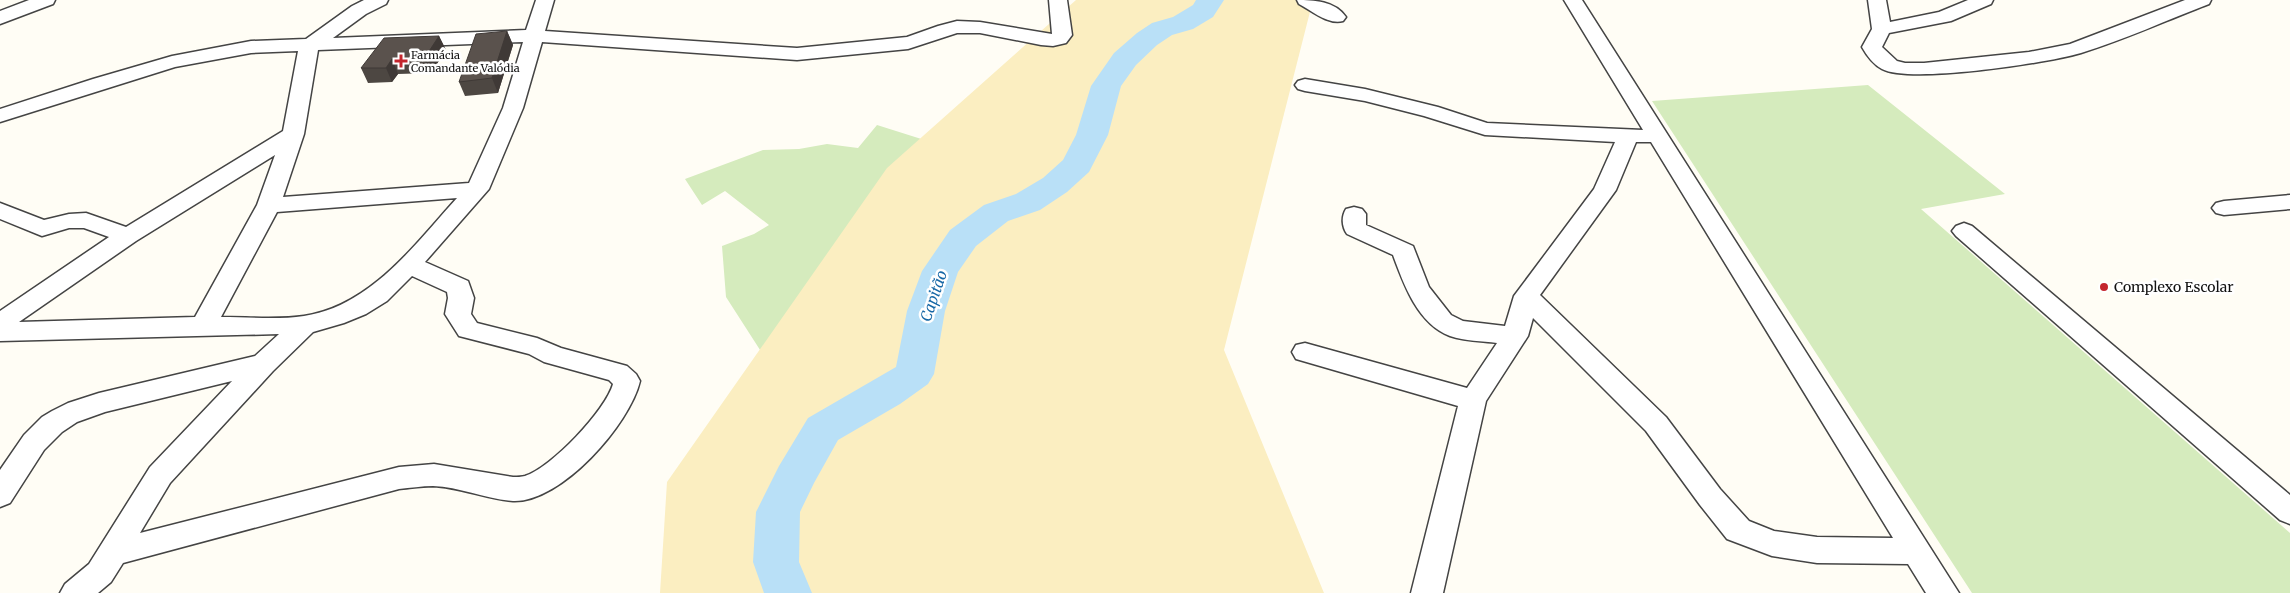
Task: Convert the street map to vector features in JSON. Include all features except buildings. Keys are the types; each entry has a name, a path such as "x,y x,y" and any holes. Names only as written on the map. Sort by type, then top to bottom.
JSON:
{"street":[{"path":"0,18 46,0"},
{"path":"203,326 269,205 293,134 309,46 359,10 378,0"},
{"path":"0,332 304,325 335,317 357,308 378,295 409,265 478,190 512,108 545,0"},
{"path":"0,116 100,83 172,62 251,47 534,36 797,54 908,43 957,27 970,27 1053,40 1059,39 1062,35 1058,0"},
{"path":"1306,0 1336,17"},
{"path":"1573,0 1943,593"},
{"path":"1877,0 1882,29 1872,47 1876,54 1890,64 1905,68 1924,69 2029,58 2076,50 2202,0"},
{"path":"1882,29 1944,17 1984,0"},
{"path":"1305,84 1364,95 1430,111 1486,129 1658,136"},
{"path":"0,323 128,236 293,134"},
{"path":"1427,593 1473,400 1515,336 1526,296 1605,190 1628,136"},
{"path":"269,205 478,190"},
{"path":"2224,208 2290,202"},
{"path":"0,210 42,228 69,221 86,220 128,236"},
{"path":"1354,214 1355,229 1404,252 1418,289 1442,321 1458,329 1515,336"},
{"path":"1964,231 2290,512"},
{"path":"76,593 106,573 399,478 434,475 513,489 530,487 557,472 604,426 624,393 627,381 618,373 553,355 537,347 468,330 458,314 461,298 459,286 409,265"},
{"path":"1526,296 1656,424 1710,497 1738,530 1772,543 1817,550 1916,551"},
{"path":"106,573 160,475 264,364 304,325"},
{"path":"1305,352 1473,400"},
{"path":"0,495 40,435 61,418 81,409 105,402 264,364"}],"green space":[{"path":"1868,85 2005,194 1921,209 2290,533 2290,593 1972,593 1652,101"},
{"path":"877,125 953,149 669,593 762,353 726,297 722,246 754,234 769,225 725,191 702,205 685,179 763,150 799,149 827,144 858,148"}],"sand":[{"path":"1076,0 1313,0 1224,350 1324,593 660,593 667,482 887,168"}],"waterway":[{"name":"Capitão","path":"788,593 776,562 778,512 794,478 823,429 886,393 914,374 926,311 940,271 963,238 996,213 1028,202 1055,185 1077,165 1092,135 1106,86 1125,59 1147,39 1162,29 1183,23 1203,11 1210,0"}],"place":[{"name":"Farmácia Comandante Valódia","path":"401,61"},
{"name":"Complexo Escolar","path":"2104,287"}]}
